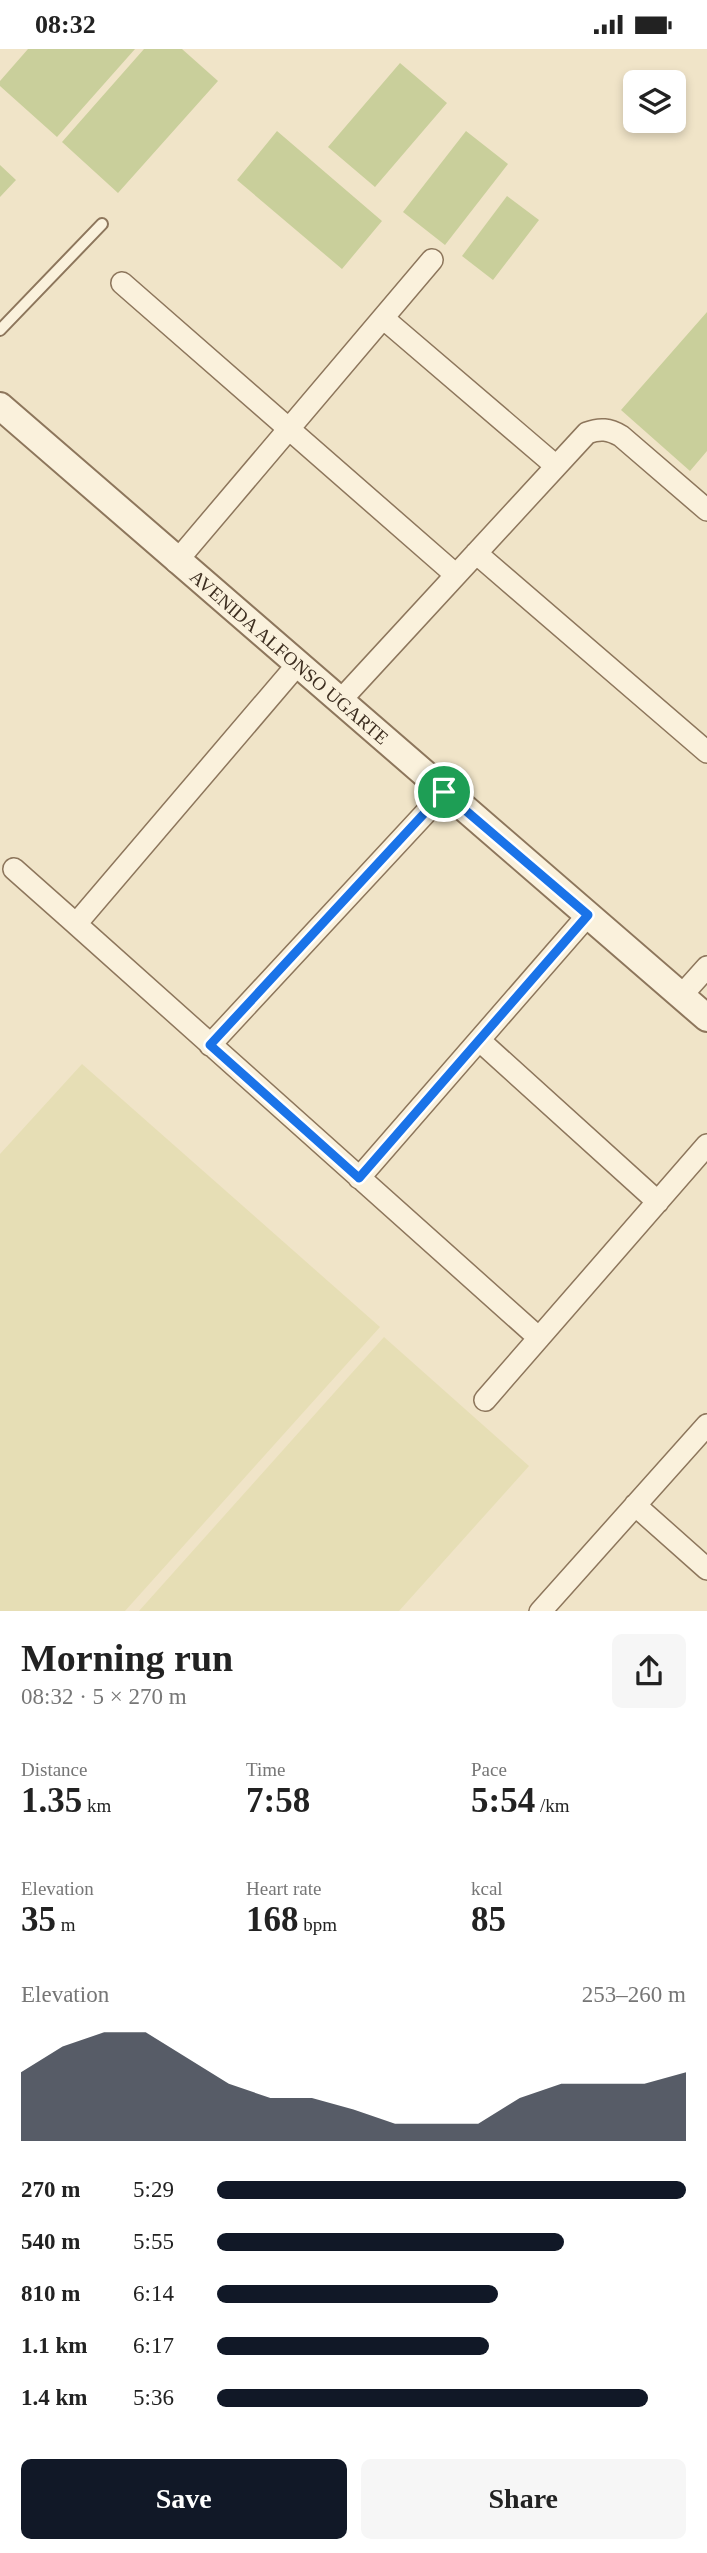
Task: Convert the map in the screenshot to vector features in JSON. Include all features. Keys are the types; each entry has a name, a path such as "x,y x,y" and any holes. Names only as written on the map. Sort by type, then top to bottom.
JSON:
{"street":[{"path":"176,562 432,260"},
{"path":"122,283 456,575"},
{"path":"383,318 556,466"},
{"name":"AVENIDA ALFONSO UGARTE","path":"0,406 176,562 707,1018"},
{"path":"339,702 587,433 597,429 611,430 621,436 707,510"},
{"path":"476,553 707,752"},
{"path":"76,925 297,665"},
{"path":"210,1045 444,792"},
{"path":"14,869 539,1338"},
{"path":"359,1178 588,915"},
{"path":"681,996 707,967"},
{"path":"479,1040 658,1202"},
{"path":"485,1400 707,1145"},
{"path":"541,1611 707,1425"},
{"path":"635,1505 707,1569"}],"lane":[{"path":"0,330 102,224"}],"shaded area":[{"path":"82,1064 380,1327 125,1611 0,1611 0,1154"},
{"path":"384,1337 529,1466 399,1611 139,1611"}],"green space":[{"path":"28,49 135,49 57,137 0,86 0,81"},
{"path":"144,49 182,49 218,81 118,193 62,142"},
{"path":"400,63 447,103 375,187 328,147"},
{"path":"277,131 382,221 342,269 237,180"},
{"path":"466,131 508,164 445,245 403,212"},
{"path":"0,165 16,180 0,197"},
{"path":"507,196 539,220 493,280 462,256"},
{"path":"707,312 707,451 690,471 621,410"}],"route":[{"path":"444,792 588,915 359,1178 210,1045 444,792"}]}
